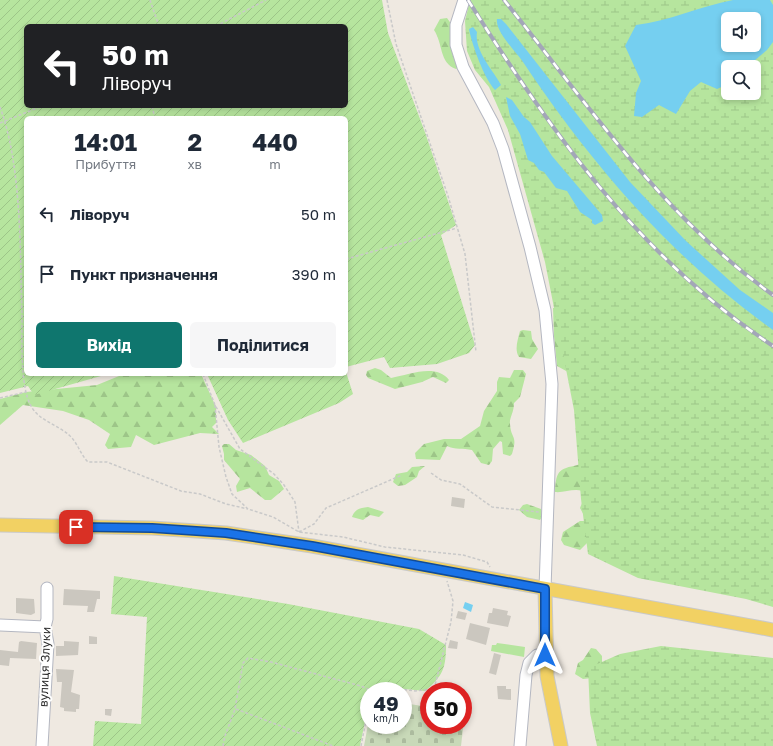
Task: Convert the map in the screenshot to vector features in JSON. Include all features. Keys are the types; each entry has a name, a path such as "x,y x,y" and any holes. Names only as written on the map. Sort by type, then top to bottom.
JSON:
{"main road":[{"path":"0,525 190,530 299,538 449,572 773,630"},
{"path":"545,589 545,655 547,676 561,746"}],"street":[{"path":"464,0 456,25 456,45 463,67 493,122 503,149 530,247 545,310 552,384 546,514 545,589"},
{"name":"вулиця Злуки","path":"42,746 48,644 45,627 47,619 47,588"},
{"path":"0,625 45,627"},
{"path":"520,746 524,694 529,663 537,655 545,655"}],"path":[{"path":"150,0 158,24"},
{"path":"220,24 266,0"},
{"path":"386,0 396,44 448,196 465,254 476,352"},
{"path":"0,106 5,121 18,206 24,372"},
{"path":"0,123 37,108"},
{"path":"348,258 457,228"},
{"path":"24,376 26,392 31,406 38,414 69,436 78,446 81,456 88,462 107,462 181,491 200,494 226,504 273,517 299,538 343,537 385,547 463,555 487,562 498,581"},
{"path":"204,376 215,405 240,449 274,474 284,485 295,502 299,538"},
{"path":"0,398 26,392"},
{"path":"215,405 219,447 226,478 232,494 248,509"},
{"path":"431,473 441,480 460,484 492,507 533,510 546,514"},
{"path":"299,538 314,524 326,508 402,475"},
{"path":"412,691 434,689 451,622 453,601 447,582 449,572"},
{"path":"223,746 224,736 235,709 243,663 248,658 272,662 360,686"},
{"path":"235,709 333,746"},
{"path":"361,746 363,734"}],"green space":[{"path":"0,0 382,0 388,33 426,135 456,225 441,235 475,345 469,353 437,364 390,368 384,357 348,366 348,116 24,116 24,376 101,376 34,395 28,386 0,393"},
{"path":"470,0 773,0 773,607 746,599 638,578 588,554 581,499 574,410 545,262 508,130 489,87 475,70 467,51 465,21"},
{"path":"447,18 452,25 458,68 456,69 447,62 444,57 434,30 440,19"},
{"path":"559,307 568,372 557,366 553,308"},
{"path":"520,331 531,331 532,339 538,349 531,359 519,357 517,351 517,341"},
{"path":"375,368 381,370 391,378 430,371 444,375 449,380 446,383 433,377 422,382 395,389 368,378 366,375 367,371"},
{"path":"514,370 523,370 526,374 520,397 514,403 510,420 514,443 512,454 510,456 503,454 502,442 500,441 493,449 492,461 489,465 481,463 472,450 447,446 440,460 416,459 415,453 424,444 444,439 461,439 480,426 484,411 497,391 497,382 499,377 510,378"},
{"path":"119,376 202,376 216,407 216,423 212,427 219,434 200,433 154,445 136,435 131,447 108,449 105,445 110,434 89,420 63,411 23,405 0,425 0,399 26,392 97,385"},
{"path":"208,376 347,376 353,394 339,403 243,443 228,420"},
{"path":"224,444 229,444 236,450 251,455 265,466 269,475 279,481 284,489 271,500 265,500 250,488 237,492 236,486 240,479 224,460 222,446"},
{"path":"582,464 594,536 580,550 564,545 561,540 563,532 580,521 587,521 580,508 585,496 582,491 579,490 555,492 558,474 564,469"},
{"path":"425,466 419,471 417,477 405,485 398,486 393,482 396,474 407,472 412,467"},
{"path":"527,504 541,509 542,517 540,520 527,517 519,510 523,505"},
{"path":"368,507 384,512 379,517 370,515 363,520 352,517 358,509"},
{"path":"114,576 288,604 419,629 446,645 445,660 440,676 436,681 420,682 420,691 412,690 412,682 360,682 360,734 362,734 360,746 93,746 95,721 141,724 147,617 111,614"},
{"path":"497,643 525,647 524,657 491,651 492,645 496,645"},
{"path":"661,646 773,658 773,746 597,746 590,713 588,668 620,654"},
{"path":"591,648 596,649 602,656 602,665 592,678 583,679 575,674 578,663 583,660"},
{"path":"412,704 420,706 420,734 462,734 461,746 364,746 366,734 412,734"}],"water":[{"path":"733,0 770,0 773,5 773,42 767,50 755,60 721,60 721,87 717,89 701,82 690,91 676,114 659,105 642,117 634,116 636,93 641,81 625,46 636,25 661,20"},
{"path":"497,19 501,19 506,24 630,182 686,241 740,290 773,313 773,330 736,302 701,272 636,208 577,137 549,100 499,29"},
{"path":"473,27 477,32 478,46 481,53 501,85 495,90 483,70 473,44 469,29"},
{"path":"506,97 512,100 524,117 530,122 552,156 602,215 603,221 595,225 592,223 592,220 580,212 567,191 556,188 544,172 539,170 534,163 528,160 520,134 510,116"},
{"path":"465,602 473,605 471,612 463,608"}],"building":[{"path":"452,497 465,499 464,508 451,506"},
{"path":"64,589 100,591 100,599 97,599 94,612 87,612 88,606 63,605"},
{"path":"16,598 34,599 35,613 31,615 16,613"},
{"path":"493,608 508,611 507,615 511,616 508,627 487,623 489,613 492,613"},
{"path":"458,611 467,613 465,620 456,618"},
{"path":"470,623 490,628 486,645 466,639"},
{"path":"89,636 97,637 97,644 89,644"},
{"path":"450,640 458,642 457,649 448,648"},
{"path":"64,641 79,642 78,655 56,656 56,646 64,646"},
{"path":"19,642 37,643 36,659 10,658 9,666 0,665 0,650 18,652"},
{"path":"494,653 501,655 496,675 489,673"},
{"path":"56,669 74,670 71,692 80,695 79,709 76,709 76,712 64,711 64,708 60,707 62,682 57,682"},
{"path":"497,686 506,686 506,689 511,689 511,700 498,699"},
{"path":"105,709 112,709 111,716 105,715"}],"railway":[{"path":"468,0 532,97 602,190 640,233 681,273 725,311 773,346"},
{"path":"504,0 628,157 661,195 733,264 773,295"}],"route":[{"path":"76,527 152,528 226,533 312,546 545,589 545,655"}]}
